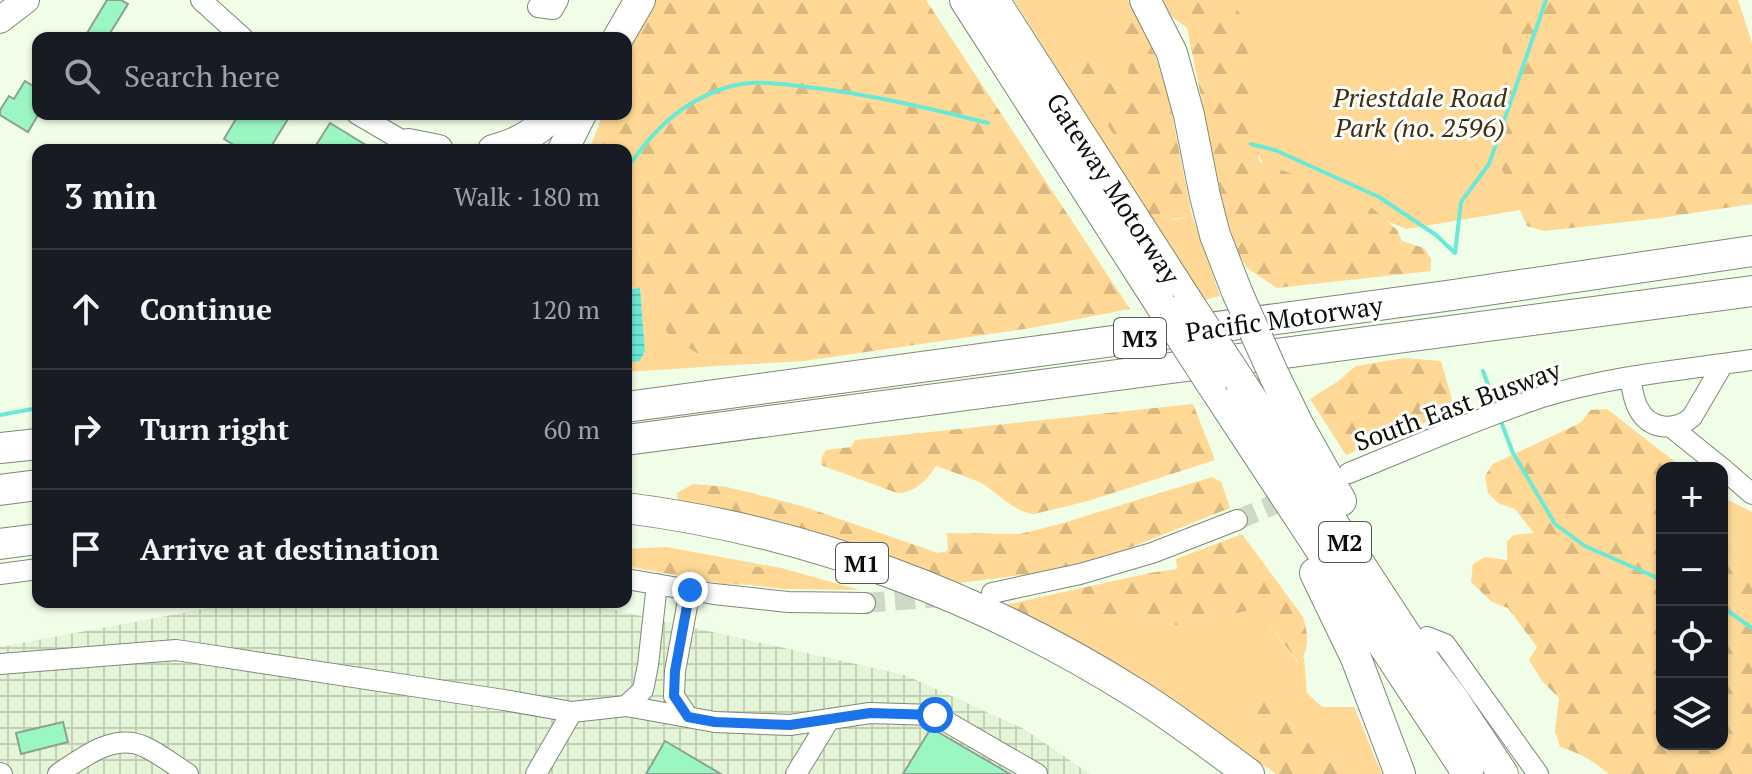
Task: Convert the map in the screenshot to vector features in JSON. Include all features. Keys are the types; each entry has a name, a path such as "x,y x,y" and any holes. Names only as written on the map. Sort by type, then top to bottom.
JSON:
{"highway":[{"path":"601,32 620,0"},
{"path":"621,32 640,0"},
{"path":"946,0 966,27 990,39"},
{"name":"Gateway Motorway","path":"965,0 1226,382 1454,700 1503,774"},
{"name":"Gateway Motorway","path":"994,0 1174,303"},
{"path":"1145,0 1176,63 1215,235 1237,292 1299,426 1336,493 1435,651 1454,700"},
{"path":"513,144 547,120"},
{"path":"566,144 578,120"},
{"name":"Pacific Motorway","path":"632,406 1752,251"},
{"name":"Pacific Motorway","path":"632,439 1752,291"},
{"name":"Gateway Motorway","path":"1226,382 1264,464 1468,774"},
{"path":"0,448 32,445"},
{"path":"1264,464 1268,490 1335,611 1400,774"},
{"path":"0,490 32,486"},
{"name":"M1","path":"632,509 730,526 844,556 958,599 1054,647 1135,693 1249,774"},
{"path":"0,525 32,521"},
{"path":"0,544 32,540"},
{"path":"1054,647 1087,678 1222,774"}],"main road":[{"path":"0,20 26,0"}],"street":[{"path":"201,0 236,32"},
{"path":"538,7 553,9 558,0"},
{"path":"368,120 413,144"},
{"name":"South East Busway","path":"1349,473 1542,397 1630,377 1752,360"},
{"path":"1671,427 1692,417 1723,364"},
{"path":"1630,377 1639,412 1653,423 1671,427 1715,462"},
{"path":"1728,473 1752,494"},
{"path":"992,593 1080,574 1152,553 1237,520"},
{"path":"0,574 32,570"},
{"path":"632,580 788,602 865,603"},
{"path":"626,706 643,690 657,584"},
{"path":"688,717 674,696 675,671 690,590"},
{"path":"1427,637 1445,644 1538,774"},
{"path":"0,664 176,650 572,712 626,706 715,722 790,725 870,713 935,715 1037,774"},
{"path":"536,774 572,712"},
{"path":"796,774 829,720"},
{"path":"58,774 93,751 120,742 143,745 188,774"}],"shaded area":[{"path":"209,608 605,608 905,675 1024,729 1090,774 0,774 0,647"}],"green space":[{"path":"652,0 926,0 1130,309 1031,328 804,361 718,366 669,336 640,287 632,289 632,144 591,144 601,120 632,120 632,40"},
{"path":"1014,0 1127,0 1138,17 1127,55 1131,92 1113,86 1090,60 1092,100 1139,176 1146,211 1175,220 1192,216 1220,296 1204,300 1145,211"},
{"path":"1160,0 1229,0 1239,12 1253,79 1259,162 1370,206 1397,230 1402,241 1424,248 1431,259 1431,271 1277,288 1247,268 1236,249 1222,199 1187,28 1168,14"},
{"name":"Priestdale Road Park (no. 2596)","path":"1190,0 1738,0 1752,43 1752,171 1406,229 1265,169 1203,22"},
{"path":"1485,0 1729,0 1752,76 1752,204 1544,231 1527,226 1499,163 1505,81 1500,18"},
{"path":"1128,14 1138,17 1165,79 1192,216 1168,219 1145,211 1139,176 1092,100 1077,65 1080,57 1090,60 1113,86 1130,92 1127,55 1117,42"},
{"path":"640,287 669,336 718,366 632,372 632,362 640,361 645,351"},
{"path":"1404,358 1441,361 1455,410 1346,455 1310,399 1356,366"},
{"path":"1193,404 1215,460 1088,501 1034,514 1019,509 979,482 936,466 920,485 897,493 821,465 826,450 851,447 855,440"},
{"path":"1607,409 1675,462 1656,462 1656,750 1728,750 1728,536 1741,556 1752,558 1752,774 1609,774 1586,758 1560,747 1555,730 1559,698 1542,681 1529,660 1537,647 1508,608 1492,602 1471,582 1473,564 1485,557 1507,560 1507,541 1514,535 1534,533 1515,509 1498,503 1488,493 1485,476 1493,464 1580,423 1591,410"},
{"path":"1212,477 1221,482 1230,508 1119,552 1045,572 951,584 682,503 677,498 677,493 693,484 727,487 802,506 938,553 948,551 947,533 1020,534"},
{"path":"1728,500 1752,512 1752,558 1741,556 1728,536"},
{"path":"1242,534 1303,617 1307,641 1299,663 1256,608 1188,627 1104,615 1070,623 1056,631 1005,605 1177,569 1176,559"},
{"path":"666,547 781,568 860,590 783,589 749,585 775,576 774,571 632,554 632,549"},
{"path":"632,554 770,568 776,576 749,585 724,584 632,567"},
{"path":"1256,608 1298,663 1304,657 1307,693 1322,707 1354,707 1382,774 1360,774 1305,739 1281,713 1246,716 1265,766 1056,631 1070,623 1104,615 1188,627"},
{"path":"1260,698 1281,713 1305,739 1360,774 1276,774 1265,766 1246,716 1250,700"}],"water":[{"path":"640,287 645,351 640,361 632,362 632,335 632,289"}],"building":[{"path":"107,0 121,0 128,4 111,32 88,32"},
{"path":"25,81 32,85 32,120 35,120 28,132 0,115 9,96 14,99"},
{"path":"235,120 287,120 273,144 232,144 224,139"},
{"path":"330,123 364,144 317,144"},
{"path":"63,722 68,742 21,754 16,733"},
{"path":"931,728 993,764 1010,774 903,774"},
{"path":"665,741 721,774 646,774"}],"waterway":[{"path":"1455,253 1461,202 1489,164 1546,0"},
{"path":"632,162 658,130 682,109 711,93 748,83 853,93 988,123"},
{"path":"1251,144 1275,150 1379,197 1436,235 1455,253"},
{"path":"1483,371 1496,407"},
{"path":"0,415 32,409"},
{"path":"1500,419 1513,453 1555,524 1585,546 1656,577"},
{"path":"1728,611 1752,628"}],"tunnel":[{"path":"1237,520 1297,495"},
{"path":"865,603 940,597"}],"route":[{"path":"690,590 675,671 674,696 688,717 715,722 790,725 870,713 935,715"}]}
